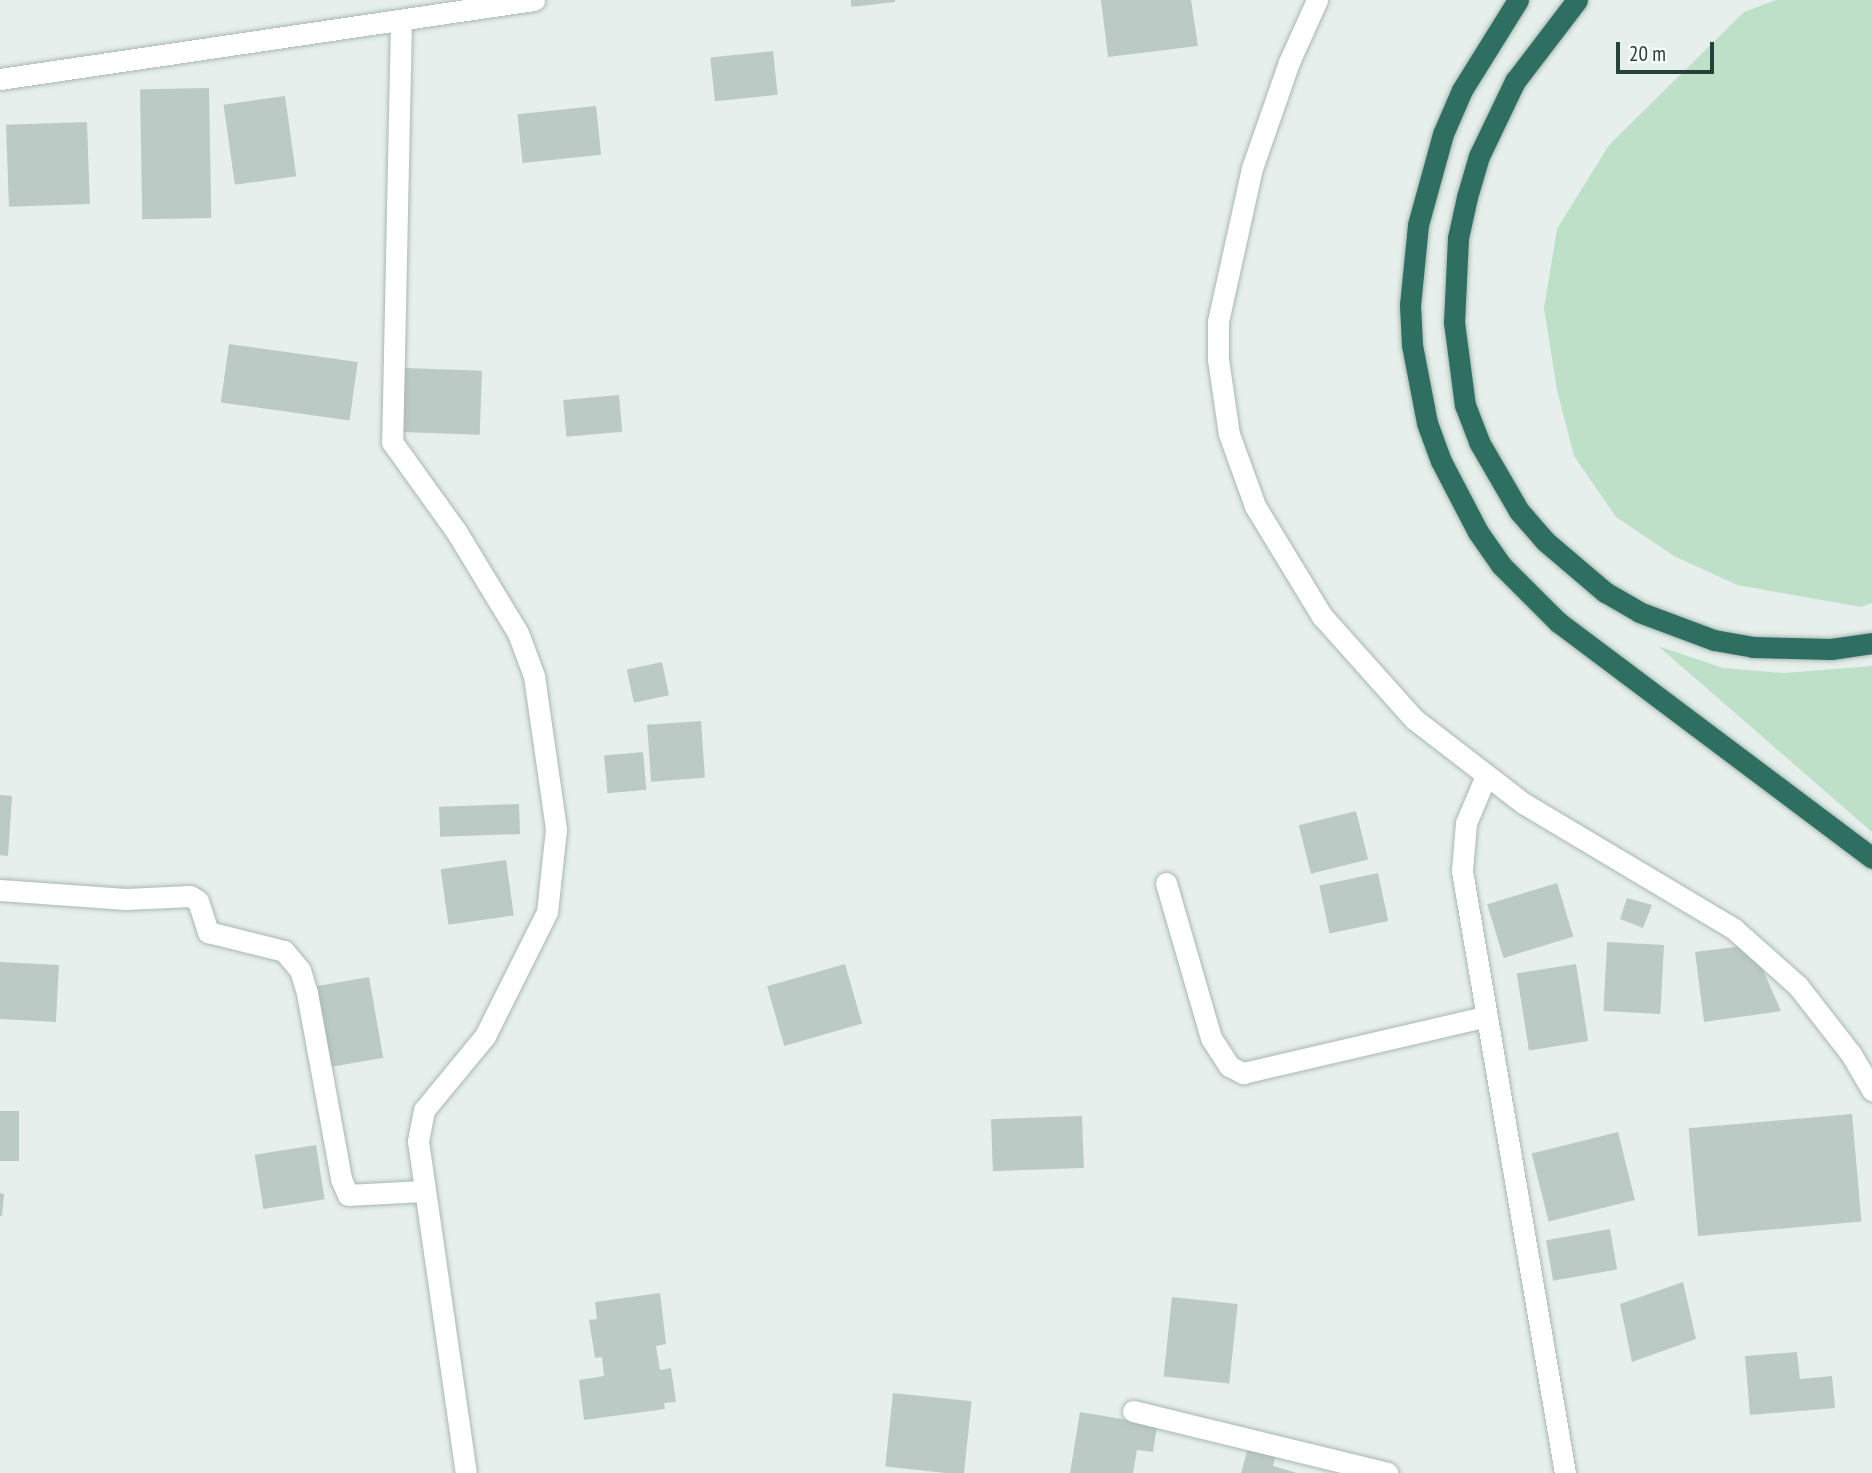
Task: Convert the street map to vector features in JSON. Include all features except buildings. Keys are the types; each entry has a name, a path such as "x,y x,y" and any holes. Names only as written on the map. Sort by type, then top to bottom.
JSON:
{"highway":[{"path":"1518,0 1462,90 1443,134 1418,225 1410,304 1412,345 1427,424 1441,461 1486,543 1558,622 1872,858"},
{"path":"1577,0 1515,81 1479,156 1466,197 1457,252 1454,322 1465,405 1479,442 1519,511 1545,541 1605,592 1639,612 1714,640 1752,647 1831,649 1872,643"}],"street":[{"path":"0,79 534,0"},
{"path":"1317,0 1269,115 1223,283 1218,359 1228,434 1255,506 1322,617 1381,687 1485,778 1734,929 1819,1011 1872,1090"},
{"path":"401,20 392,442 456,531 518,633 534,676 556,829 547,912 485,1036 424,1110 418,1140 422,1191 466,1473"},
{"path":"1485,778 1466,822 1462,871 1483,1017 1565,1473"},
{"path":"1166,883 1211,1038 1229,1066 1243,1073 1483,1017"},
{"path":"0,890 126,899 190,896 201,906 206,930 284,951 300,970 307,993 341,1179 348,1195 422,1191"},
{"path":"1133,1411 1388,1473"}],"green space":[{"path":"1776,0 1872,0 1872,603 1861,607 1737,585 1674,556 1616,517 1574,456 1557,390 1544,308 1557,229 1609,145 1744,12"},
{"path":"1658,646 1723,668 1784,673 1872,666 1872,832"}]}
